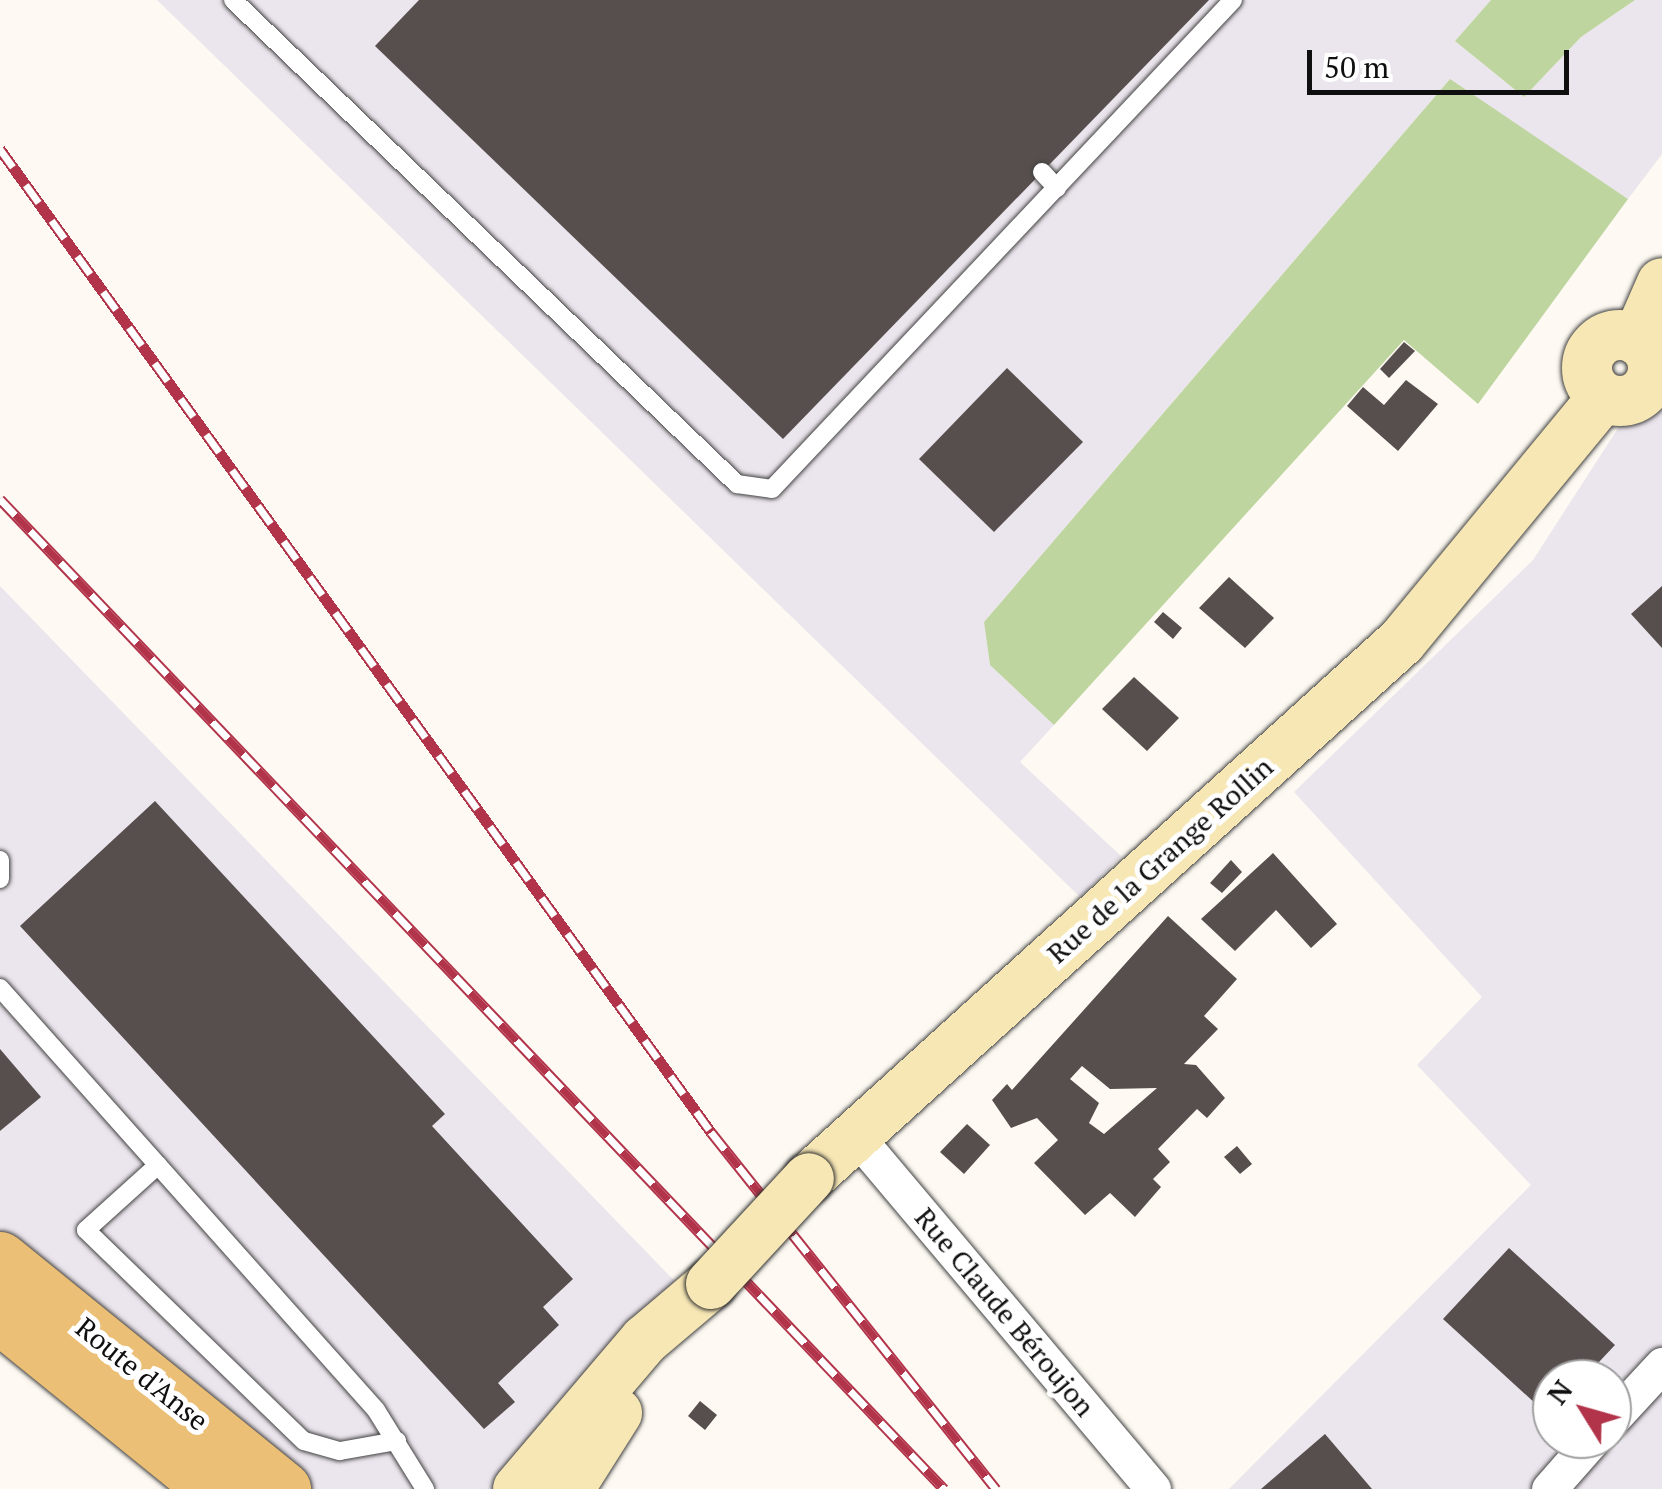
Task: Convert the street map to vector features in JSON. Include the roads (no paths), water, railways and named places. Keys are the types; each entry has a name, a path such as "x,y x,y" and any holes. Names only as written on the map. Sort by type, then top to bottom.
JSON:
{"main road":[{"path":"1650,369 1662,283"},
{"name":"Rue de la Grange Rollin","path":"518,1489 645,1340 702,1292 809,1178 1402,641 1603,397 1588,376 1591,351 1612,336 1650,369"},
{"name":"Route d'Anse","path":"0,1259 283,1489"},
{"name":"Rue de la Grange Rollin","path":"570,1489 702,1292"},
{"name":"Route d'Anse","path":"0,1316 214,1489"}],"street":[{"name":"Rue Claude Béroujon","path":"856,1136 1154,1489"},
{"path":"1632,1397 1662,1365"},
{"path":"1549,1489 1575,1459"}],"lane":[{"path":"233,0 737,484 772,489 1233,0"},
{"path":"1042,172 1058,188"},
{"path":"0,860 0,879"},
{"path":"0,988 397,1441 425,1489"},
{"path":"158,1165 86,1230 304,1441 340,1451 397,1441"}],"railway":[{"path":"0,149 711,1132 996,1489"},
{"path":"0,499 944,1489"}]}
